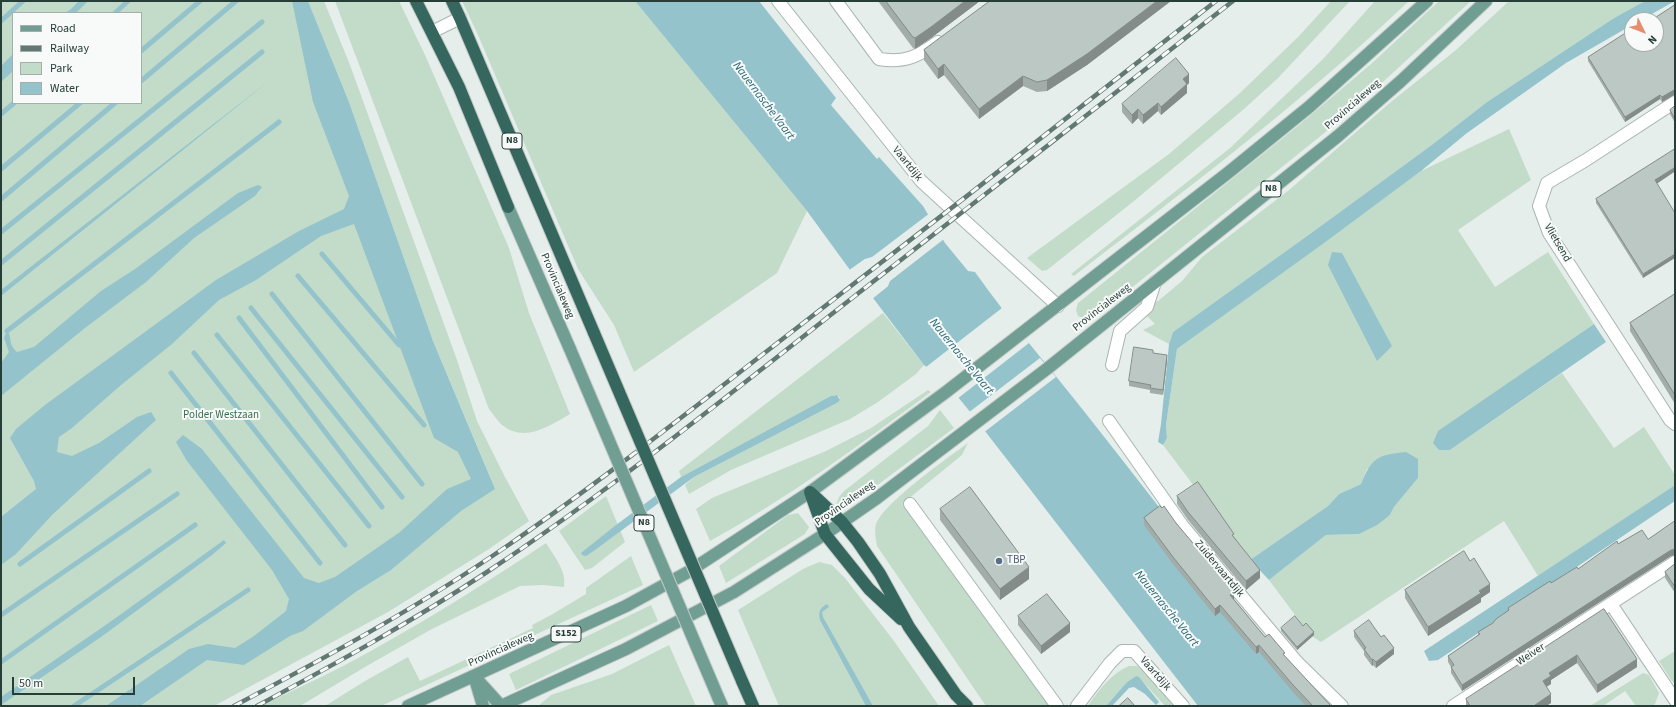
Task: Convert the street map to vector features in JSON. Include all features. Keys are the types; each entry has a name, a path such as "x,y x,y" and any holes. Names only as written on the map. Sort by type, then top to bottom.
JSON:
{"highway":[{"name":"Provincialeweg","path":"416,1 459,87 508,207"},
{"name":"Provincialeweg","path":"452,1 753,706"},
{"path":"810,492 842,522 880,574 910,627 957,700 967,706"},
{"path":"810,492 825,534 869,589 910,627"}],"main road":[{"name":"Provincialeweg","path":"408,706 626,606 658,589 724,549 810,492 1022,334 1304,112 1426,1"},
{"name":"Provincialeweg","path":"501,706 626,649 687,618 734,592 842,522 1048,368 1338,136 1401,81 1486,1"},
{"name":"Provincialeweg","path":"508,207 720,701"},
{"path":"474,676 483,706"},
{"name":"N8","path":"474,676 501,706"}],"street":[{"name":"Vaartdijk","path":"778,1 921,181 1058,306"},
{"path":"836,1 879,59 894,61 914,58 947,34"},
{"path":"432,32 460,18"},
{"name":"Vlietsend","path":"1675,102 1586,160 1547,183 1539,206 1549,232 1670,420 1675,424"},
{"path":"1112,365 1120,332 1147,307 1155,282"},
{"name":"Zuidervaartdijk","path":"1109,421 1182,525 1297,662 1342,706"},
{"path":"910,504 1057,706"},
{"name":"Weiver","path":"1452,706 1675,562"},
{"path":"1611,604 1675,700 1666,706"},
{"name":"Vaartdijk","path":"1077,706 1110,663 1122,651 1134,651 1183,706"}],"green space":[{"name":"Polder Westzaan","path":"1,1 302,1 412,298 495,488 433,341 349,102 308,1 324,1 350,65 457,360 477,421 529,521 489,549 388,612 214,706 1,706"},
{"path":"335,1 399,1 425,55 509,248 529,313 570,414 545,428 527,433 519,433 510,430 501,424 489,409"},
{"path":"462,1 635,1 807,211 777,273 634,372 614,325 578,269"},
{"path":"1331,1 1350,1 1278,78 1244,109 1134,201 1047,270 1042,271 1027,258 1169,154 1240,93 1299,36"},
{"path":"1375,1 1409,1 1328,74 1245,143 1074,276 1071,274 1230,148 1323,59"},
{"path":"1439,1 1471,1 1372,92 1328,130 1099,314 1089,318 1078,316 1076,310 1078,303 1299,125 1371,64"},
{"path":"1509,1 1645,1 1614,18 1487,102 1433,144 1173,332 1169,344 1143,330 1155,324 1139,308 1158,301 1182,281 1202,257 1289,190 1392,101 1456,50"},
{"path":"1509,129 1531,180 1458,230 1495,287 1548,252 1594,324 1438,433 1450,450 1562,373 1614,448 1644,427 1675,475 1675,485 1538,576 1504,521 1321,642 1310,635 1269,580 1326,535 1359,534 1390,515 1394,507 1418,478 1367,469 1361,484 1339,494 1328,506 1250,560 1163,445 1167,438 1166,425 1177,349 1421,171"},
{"path":"883,313 924,365 916,374 878,402 850,419 731,470 689,494 685,485 694,477 837,403 840,398 837,395 834,395 681,477 679,471"},
{"path":"928,390 931,392 823,470 767,507 710,541 696,509 712,498 826,451 871,428"},
{"path":"940,410 954,428 844,510 836,505 839,497 844,491 928,426"},
{"path":"968,443 962,455 902,504 1051,706 986,706 877,546 875,526 891,504 917,481"},
{"path":"606,496 625,542 592,568 585,570 559,531"},
{"path":"798,513 809,527 805,534 726,583 719,566 788,515"},
{"path":"546,543 562,569 564,575 564,587 543,585 520,586 430,630 300,706 261,706 343,666 395,637"},
{"path":"631,556 643,585 381,706 325,706 408,657 420,681 533,628 532,625 586,594 586,588"},
{"path":"819,562 832,565 845,578 894,641 939,706 779,706 738,610 803,569"},
{"path":"651,605 658,621 516,690 509,674"},
{"path":"669,645 696,706 538,706 551,695 612,674"},
{"path":"1675,651 1675,684 1659,661"},
{"path":"1129,666 1137,666 1152,679 1176,706 1165,706 1136,676 1127,682 1106,706 1088,706 1096,694 1111,678"},
{"path":"1643,673 1649,675 1659,693 1655,704 1652,706 1636,706 1625,691 1603,706 1590,706"}],"water":[{"path":"79,1 88,1 77,12 66,12"},
{"path":"292,1 308,1 349,102 433,341 495,489 461,511 391,570 357,591 303,631 290,636 244,665 207,660 140,706 106,706 189,649 208,644 235,648 254,636 286,611 289,599 272,570 187,461 176,442 183,435 202,449 304,578 319,583 335,577 400,532 447,489 471,479 458,452 434,438 354,224 321,236 256,280 219,300 172,344 121,385 72,428 59,437 57,452 72,456 99,443 137,417 151,412 156,420 53,514 16,554 1,565 1,517 36,489 34,481 10,438 16,429 45,405 216,280 299,231 344,209 349,196 313,102"},
{"name":"Nauernasche Vaart","path":"635,1 759,1 836,98 831,105 877,159 879,157 923,206 945,243 968,271 975,272 1004,312 1083,409 1234,603 1317,706 1198,706 971,413 944,380 924,365 873,298 888,286 865,259 850,270 807,211"},
{"path":"1645,1 1675,1 1655,12 1625,12"},
{"path":"1624,13 1624,30 1566,63 1467,133 1421,171 1177,349 1166,425 1167,438 1163,445 1158,442 1169,344 1173,332 1433,144 1487,102"},
{"path":"12,55 12,72 1,82 1,66"},
{"path":"270,80 1,296 1,290"},
{"path":"258,185 262,187 255,196 194,238 146,282 85,328 1,396 1,363 9,352 4,338 7,331 10,336 12,346 17,352 34,347 101,291 135,269 238,193"},
{"path":"1332,252 1342,253 1392,346 1377,361 1328,265"},
{"path":"1594,324 1606,342 1450,450 1439,450 1433,443 1438,431"},
{"path":"837,395 840,400 837,403 694,477 595,550 586,556 582,555 581,553 616,525 681,477 831,396"},
{"path":"1406,452 1418,459 1418,478 1394,507 1390,515 1377,525 1359,534 1326,535 1269,580 1250,560 1328,506 1339,494 1361,484 1369,468 1377,459 1389,454"},
{"path":"1675,485 1675,501 1438,660 1429,661 1424,651"},
{"path":"224,540 226,543 212,555 101,637 1,705 1,697 110,622"},
{"path":"827,604 829,607 822,612 823,617 873,706 866,706 820,620 820,610"},
{"path":"1136,676 1139,677 1159,702 1156,705 1145,694 1134,687 1129,688 1112,706 1106,706 1127,682"}],"pier":[{"path":"930,213 944,239 890,281 888,286 872,299 872,296 885,286 865,261 851,272 848,271 865,259 872,257"},
{"path":"1002,308 1029,343 957,399 942,381 926,367"},
{"path":"1040,358 1056,377 983,433 968,413"}],"building":[{"path":"886,1 965,1 915,38"},
{"path":"990,1 1157,1 1087,54 1047,80 1037,82 1023,76 979,109 944,64 938,69 924,50"},
{"path":"1675,5 1675,91 1674,90 1662,97 1660,95 1625,117 1588,57 1624,34 1624,52 1664,52 1664,12"},
{"path":"1176,58 1189,74 1183,79 1187,84 1161,107 1158,103 1143,115 1138,109 1132,115 1122,104"},
{"path":"1675,106 1675,119 1670,110"},
{"path":"1675,149 1675,169 1674,168 1655,180 1675,213 1675,254 1643,274 1596,199"},
{"path":"1675,294 1675,395 1630,323"},
{"path":"1134,347 1153,350 1153,353 1167,355 1163,390 1150,388 1151,385 1129,381"},
{"path":"1198,482 1234,534 1232,535 1260,570 1246,581 1188,512 1177,496"},
{"path":"970,487 1029,567 1000,589 940,509"},
{"path":"1160,506 1162,508 1164,506 1176,523 1234,592 1230,595 1265,637 1269,634 1285,653 1283,654 1331,706 1313,706 1259,645 1256,647 1220,605 1215,609 1144,518"},
{"path":"1675,521 1675,549 1671,550 1462,685 1451,667 1454,665 1448,656 1480,634 1478,632 1493,623 1496,619 1509,610 1508,608 1550,581 1551,583 1577,567 1578,569 1617,541 1618,544 1642,530 1648,539"},
{"path":"1464,551 1470,561 1474,558 1490,584 1479,591 1481,593 1428,627 1405,590"},
{"path":"1675,564 1675,587 1665,572"},
{"path":"1047,594 1070,623 1041,646 1018,616"},
{"path":"1604,609 1637,659 1597,685 1577,655 1549,673 1551,676 1543,681 1551,694 1535,706 1470,706 1466,699"},
{"path":"1295,616 1303,626 1306,623 1314,632 1297,647 1281,628"},
{"path":"1369,620 1381,637 1384,635 1394,648 1376,662 1373,659 1372,660 1364,649 1366,648 1354,631"},
{"path":"1128,698 1135,706 1119,706"}],"waterway":[{"path":"1,21 23,1"},
{"path":"116,12 128,1"},
{"path":"142,50 200,1"},
{"path":"142,80 236,1"},
{"path":"1,232 262,22"},
{"path":"1,263 262,52"},
{"path":"1,114 13,104"},
{"path":"1,169 79,104"},
{"path":"1,199 114,104"},
{"path":"7,331 279,122"},
{"path":"322,254 399,345"},
{"path":"298,276 424,425"},
{"path":"272,294 422,484"},
{"path":"251,308 402,497"},
{"path":"239,318 382,507"},
{"path":"217,335 369,526"},
{"path":"194,353 345,545"},
{"path":"171,373 320,563"},
{"path":"20,564 149,471"},
{"path":"1,615 177,494"},
{"path":"1,662 195,525"},
{"path":"74,706 248,590"}],"railway":[{"path":"234,706 304,669 407,610 474,568 543,521 684,415 950,210 1216,1"},
{"path":"257,706 345,658 431,608 535,540 720,402 1233,1"}],"place":[{"name":"TBP","path":"999,561"}]}
